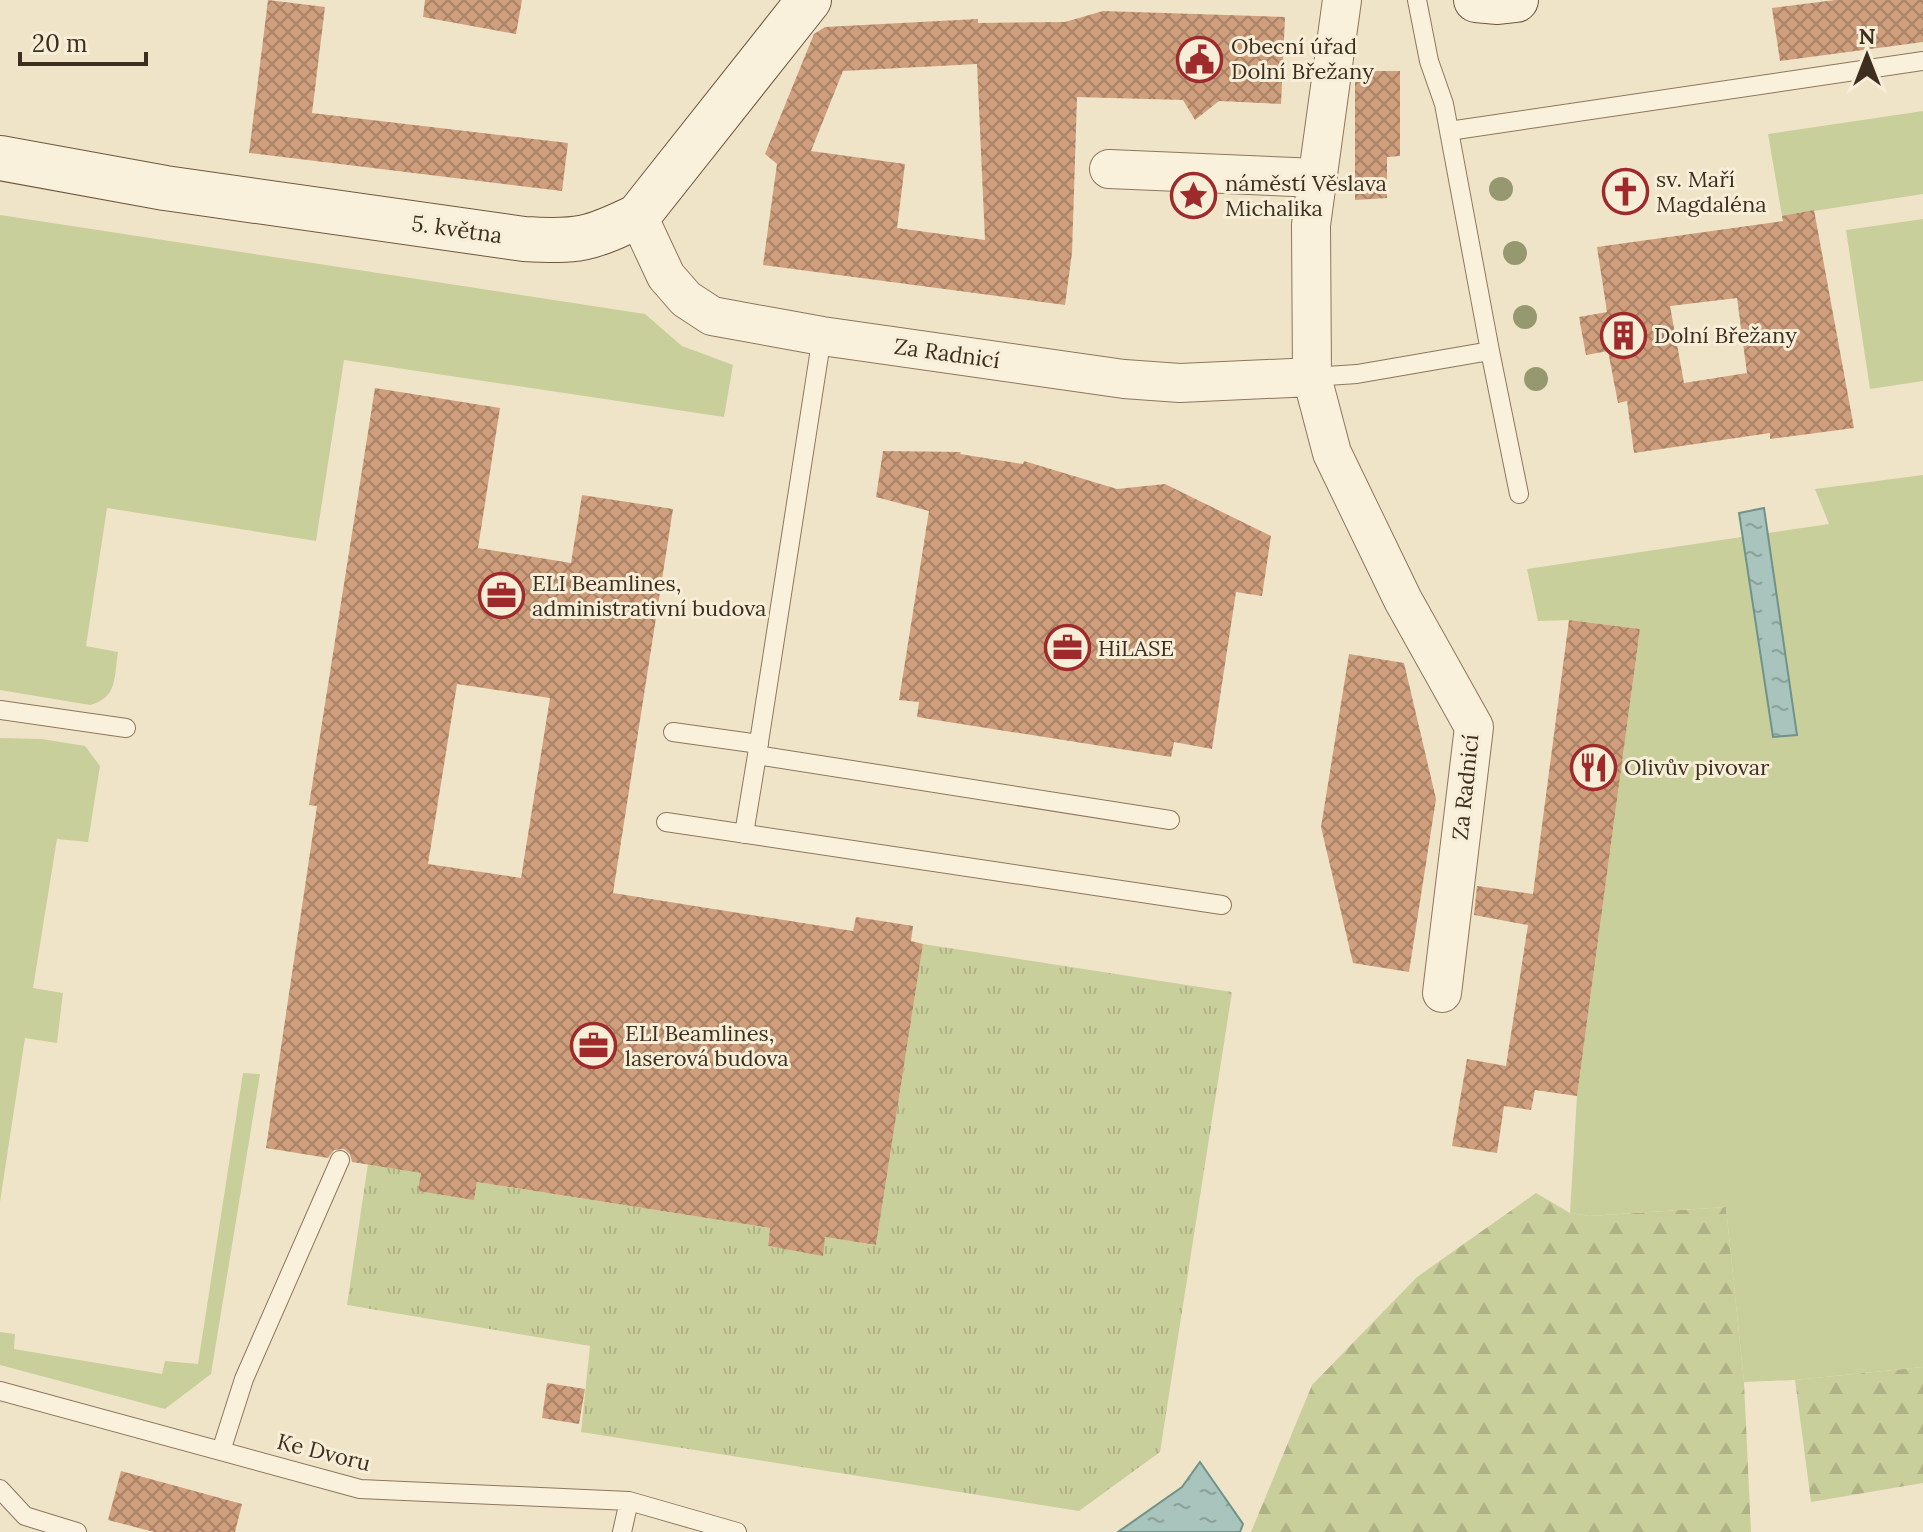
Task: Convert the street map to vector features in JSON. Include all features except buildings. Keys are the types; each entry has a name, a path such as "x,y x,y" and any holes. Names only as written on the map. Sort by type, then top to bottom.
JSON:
{"street":[{"name":"5. května","path":"0,158 165,188 524,239 568,242 599,235 638,216 809,0"},
{"name":"Za Radnicí","path":"1342,0 1311,225 1312,377 1332,453 1403,600 1474,727 1442,993"},
{"path":"1476,0 1516,0"},
{"path":"1109,169 1318,178"},
{"name":"Za Radnicí","path":"638,216 666,276 686,299 712,316 822,336 1124,379 1180,383 1312,377"}],"lane":[{"path":"1417,0 1429,61 1444,104 1519,494"},
{"path":"1449,131 1923,61"},
{"path":"744,834 822,336"},
{"path":"1312,377 1357,374 1490,351"},
{"path":"0,710 126,728"},
{"path":"673,732 758,750 1170,820"},
{"path":"666,822 1222,905"},
{"path":"221,1451 244,1379 340,1160"},
{"name":"Ke Dvoru","path":"0,1391 360,1489 629,1501 737,1532"},
{"path":"0,1489 25,1516 77,1532"},
{"path":"622,1532 629,1501"}],"green space":[{"path":"1923,111 1923,194 1782,216 1768,134"},
{"path":"0,215 645,314 682,346 733,365 724,417 344,360 316,541 107,508 86,646 118,652 110,691 99,702 90,705 0,690"},
{"path":"1923,219 1923,381 1870,389 1846,230"},
{"path":"1923,475 1923,1367 1744,1382 1726,1207 1589,1216 1570,1213 1577,1096 1640,629 1569,620 1538,621 1527,569 1829,524 1815,489"},
{"path":"0,738 42,739 85,746 100,766 88,842 57,839 33,988 63,993 57,1043 25,1038 0,1202"},
{"path":"923,944 1232,992 1160,1452 1079,1511 581,1432 590,1346 347,1305 368,1164 421,1173 419,1191 474,1199 477,1182 770,1228 768,1246 822,1255 825,1237 876,1245"},
{"path":"243,1073 260,1074 211,1374 165,1409 0,1365 0,1332 15,1334 14,1349 162,1374 165,1361 198,1364"},
{"path":"1536,1193 1570,1213 1589,1216 1726,1207 1744,1382 1751,1532 1251,1532 1312,1385 1417,1277"},
{"path":"1923,1367 1923,1483 1811,1502 1795,1380"}],"water":[{"path":"1764,508 1797,735 1773,737 1739,513"},
{"path":"1200,1462 1243,1524 1240,1532 1118,1532 1182,1487"}],"place":[{"name":"Obecní úřad Dolní Břežany","path":"1200,59"},
{"name":"sv. Maří Magdaléna","path":"1625,192"},
{"name":"náměstí Věslava Michalika","path":"1194,196"},
{"name":"Dolní Břežany","path":"1623,335"},
{"name":"ELI Beamlines, administrativní budova","path":"501,596"},
{"name":"HiLASE","path":"1067,648"},
{"name":"Olivův pivovar","path":"1593,767"},
{"name":"ELI Beamlines, laserová budova","path":"594,1046"}]}
